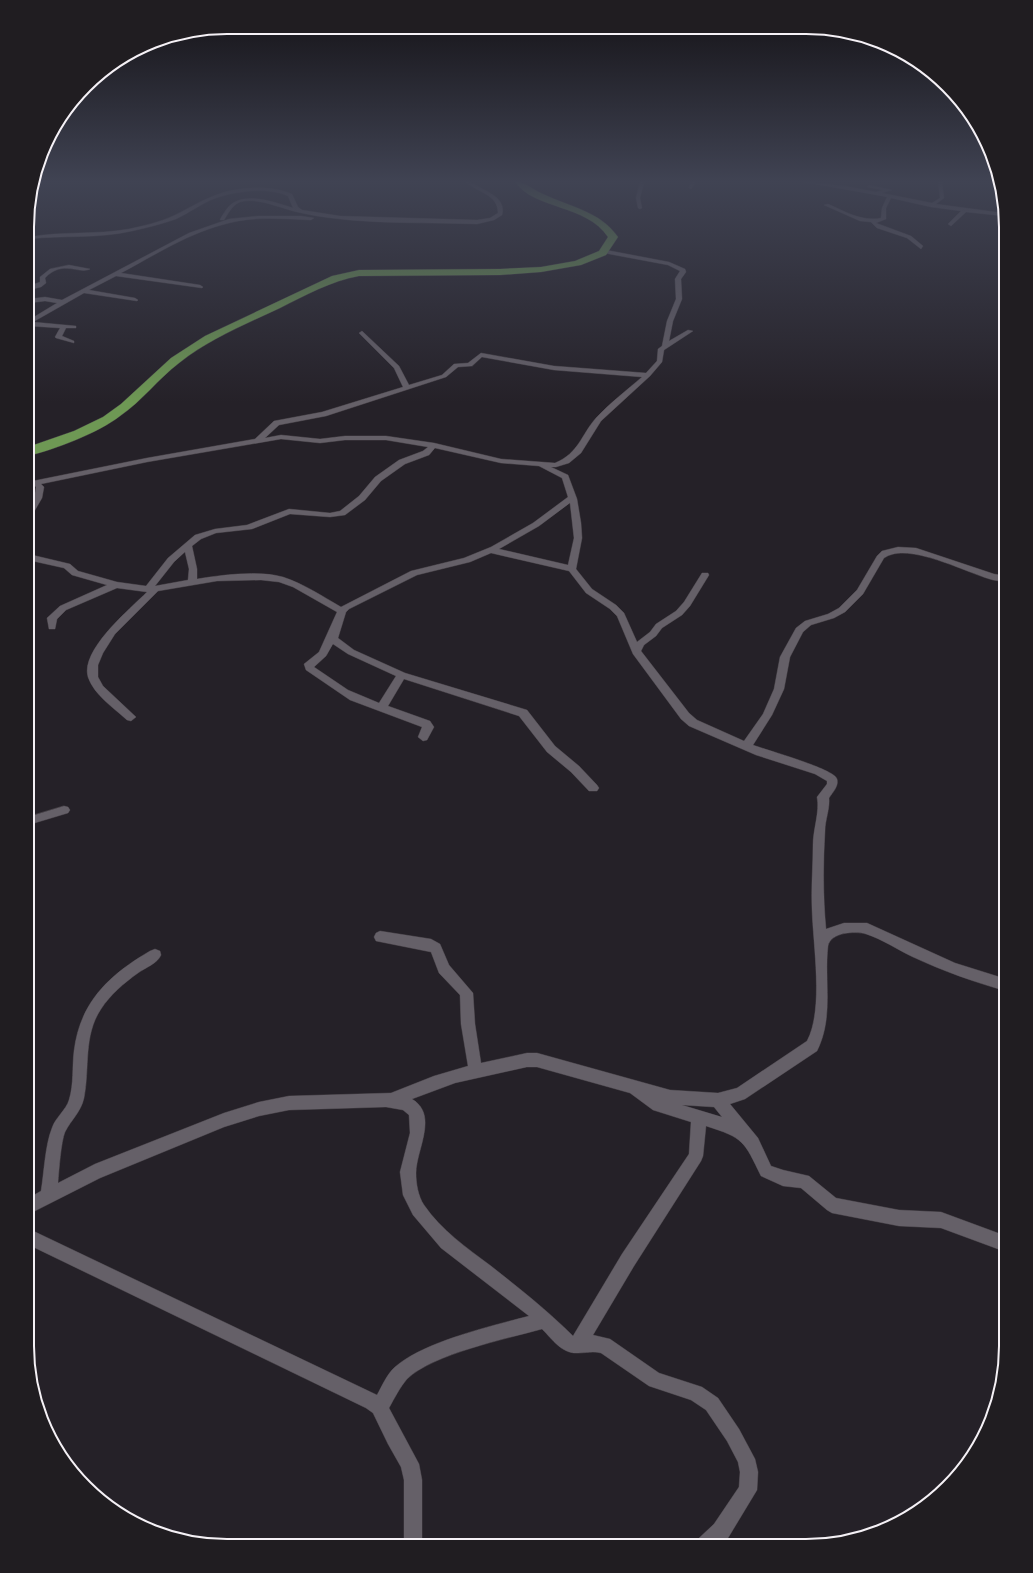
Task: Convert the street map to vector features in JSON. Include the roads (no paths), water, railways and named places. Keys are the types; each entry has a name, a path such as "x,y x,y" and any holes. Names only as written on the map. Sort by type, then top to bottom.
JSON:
{"highway":[{"path":"34,450 73,435 106,420 128,405 164,368 190,350 241,323 331,280 358,273 376,272 476,273 540,270 577,264 601,255"}],"street":[{"path":"34,320 62,302 149,255"},
{"path":"34,484 147,460 280,437 320,441 345,438 378,437 434,445 501,461 556,465 566,461 578,451 598,420 648,375 662,358 660,352 665,345 670,321 679,299 677,283 683,270 669,264 624,255"},
{"path":"34,287 43,283 42,278 46,274 63,266 87,269"},
{"path":"114,274 200,288"},
{"path":"82,291 135,300"},
{"path":"34,300 45,299 62,302"},
{"path":"34,324 74,327"},
{"path":"64,327 58,337 72,342"},
{"path":"665,345 690,331"},
{"path":"362,333 397,367 407,387"},
{"path":"258,440 277,423 323,414 444,376 456,365 468,366 483,355 554,368 648,375"},
{"path":"131,717 106,695 93,677 94,665 112,632 152,589 171,560 188,545 206,533 249,527 289,511 330,515 342,513 362,498 378,479 402,462 426,453 434,445"},
{"path":"538,464 565,478 572,498 576,515 578,538 572,569"},
{"path":"34,485 40,487 34,507"},
{"path":"423,738 428,727 426,724 384,708 371,706 338,690 309,668 309,664 322,654 333,634 342,611 412,574 438,565 468,560 489,550 551,516 572,498"},
{"path":"188,545 193,569 192,582"},
{"path":"746,746 767,715 779,689 785,657 799,630 808,623 831,616 842,610 860,592 886,552 904,549 916,551 999,578"},
{"path":"489,550 572,569 589,590 613,607 620,615 636,651 647,668 685,716 693,723 746,746 830,776 833,781 832,786 823,796 824,808 819,829 818,910 822,955"},
{"path":"34,559 67,566 75,573 116,585 152,589 226,578 280,579 296,585 342,611"},
{"path":"636,651 641,643 653,634 659,626 679,614 687,604 705,574"},
{"path":"52,627 52,618 63,608 116,585"},
{"path":"333,634 333,639 351,652 402,675 523,713 551,749 575,769 593,788"},
{"path":"384,708 384,703 402,675"},
{"path":"34,819 64,810"},
{"path":"34,1204 95,1172 240,1114 289,1103 391,1100 434,1083 476,1072 538,1060 670,1097 718,1100 740,1094 812,1046 816,1041 822,979 822,945 828,934 837,930 857,927 867,929 924,957 963,973 999,983"},
{"path":"380,937 431,944 436,948 444,969 466,993 468,1024 476,1072"},
{"path":"48,1197 58,1130 74,1107 77,1098 84,1034 89,1016 94,1007 128,972 155,955"},
{"path":"631,1086 658,1105 729,1126 748,1137"},
{"path":"718,1100 748,1137 766,1171 783,1178 804,1182 832,1205 898,1218 941,1220 999,1241"},
{"path":"383,1101 405,1103 415,1111 417,1118 417,1133 408,1172 411,1195 418,1210 448,1242 545,1320 569,1344 576,1345 594,1343 604,1345 655,1380 696,1392 712,1404 733,1435 746,1458 749,1472 748,1490 721,1531 712,1539"},
{"path":"576,1345 628,1260 696,1156 699,1116"},
{"path":"34,1239 365,1398 379,1407 394,1438 410,1464 413,1480 413,1539"},
{"path":"379,1407 400,1374 418,1360 476,1338 545,1320"},
{"path":"407,1539 412,1517"}]}
